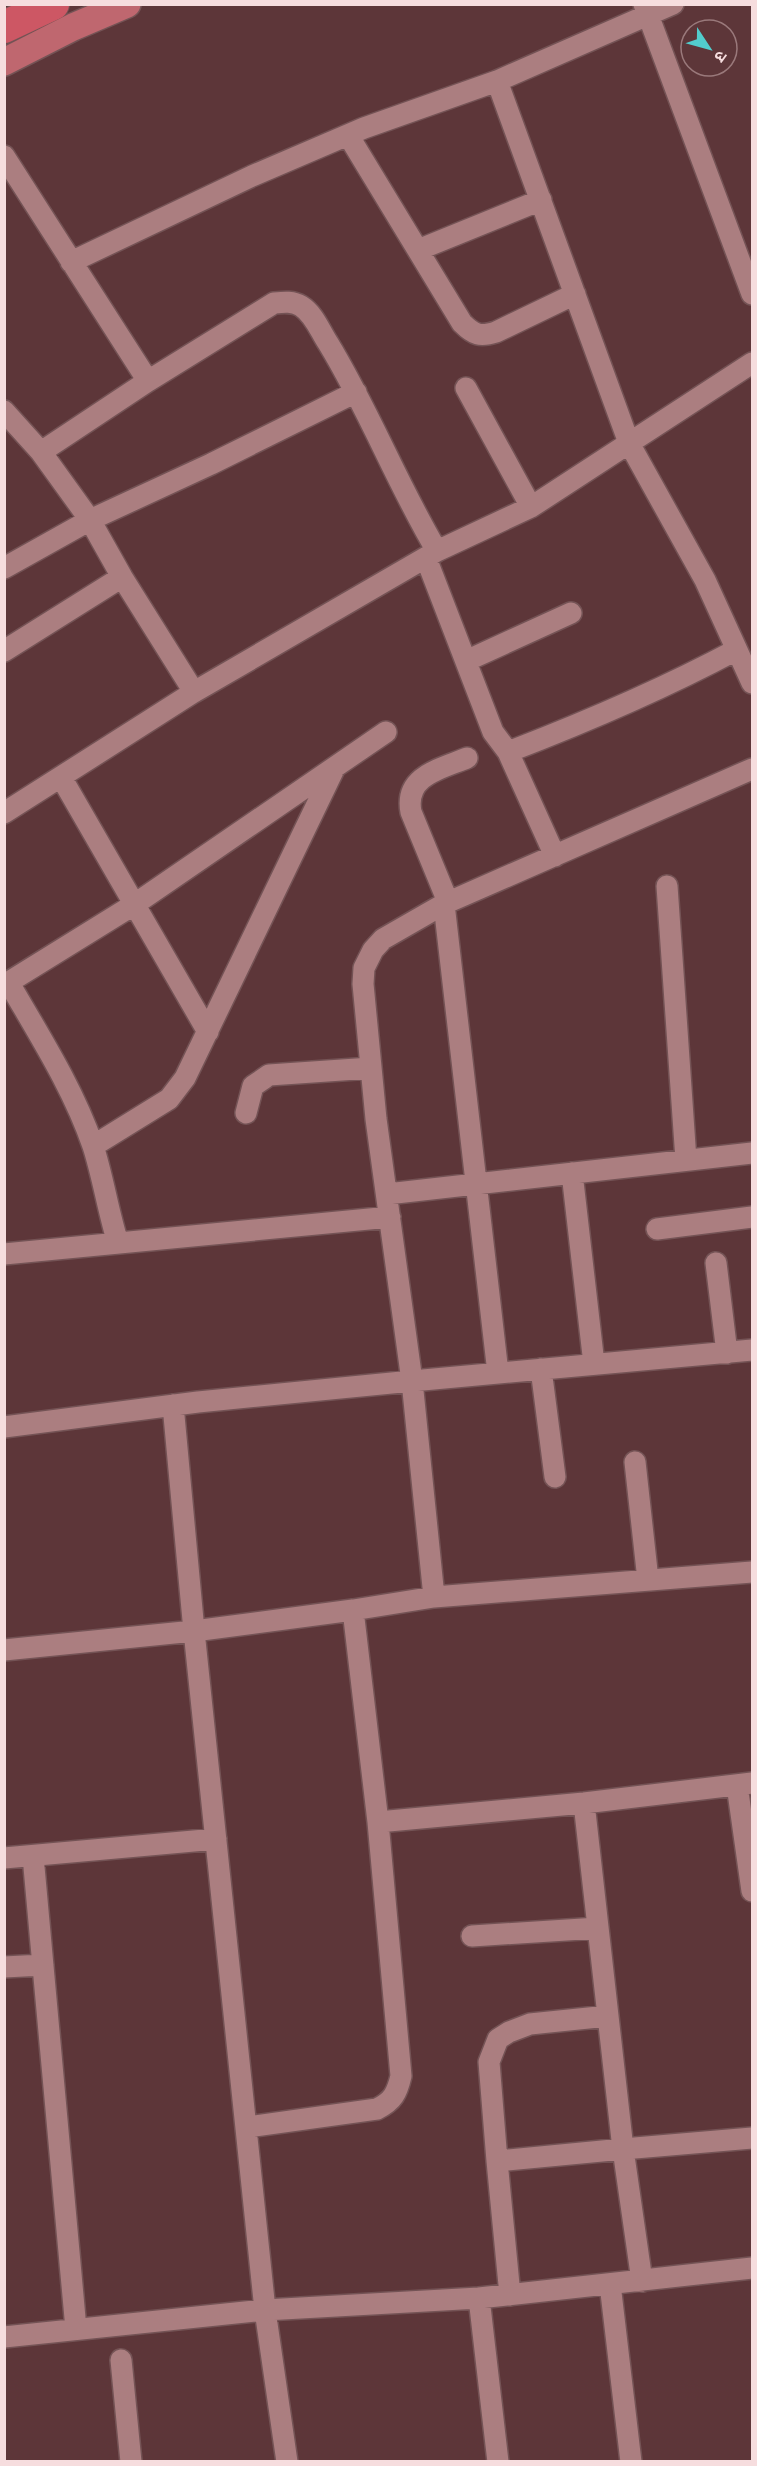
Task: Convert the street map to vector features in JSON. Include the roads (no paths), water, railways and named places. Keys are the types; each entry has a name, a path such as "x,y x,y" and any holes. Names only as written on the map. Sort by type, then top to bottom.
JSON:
{"highway":[{"path":"4,27 53,4"}],"main road":[{"path":"4,62 73,27 127,4"}],"street":[{"path":"71,262 252,176 348,135 497,81 646,10 673,4"},
{"path":"646,10 753,294"},
{"path":"497,81 629,443 705,580 753,682"},
{"path":"348,135 462,323 473,334 484,336 496,332 575,294"},
{"path":"4,156 148,381"},
{"path":"418,250 541,200"},
{"path":"41,452 148,381 274,303 286,302 300,305 310,314 356,392 404,491 432,555 466,661 493,732 508,752 555,856"},
{"path":"4,813 194,692 432,555 531,507 753,363"},
{"path":"466,388 531,507"},
{"path":"4,568 90,520 211,464 356,392"},
{"path":"4,411 41,452 90,520 122,577 194,692"},
{"path":"4,651 122,577"},
{"path":"466,661 571,613"},
{"path":"508,752 557,733 707,666 736,650"},
{"path":"118,1243 93,1146 53,1059 7,984 135,904 386,732"},
{"path":"466,758 425,776 413,786 408,799 446,903 498,1373"},
{"path":"93,1146 169,1099 185,1078 335,767"},
{"path":"434,1597 412,1381 371,1068 363,984 364,968 373,950 383,939 446,903 753,769"},
{"path":"61,777 208,1032"},
{"path":"667,886 686,1160"},
{"path":"246,1113 253,1086 269,1075 371,1068"},
{"path":"387,1194 753,1153"},
{"path":"572,1173 594,1364"},
{"path":"4,1254 390,1217"},
{"path":"657,1229 753,1217"},
{"path":"716,1263 727,1353"},
{"path":"4,1427 173,1406 412,1381 753,1350"},
{"path":"541,1369 555,1477"},
{"path":"173,1406 194,1631 266,2310 288,2462"},
{"path":"634,1461 648,1580"},
{"path":"4,1650 194,1631 434,1597 753,1572"},
{"path":"247,2127 377,2109 390,2103 398,2091 401,2076 378,1822 353,1610"},
{"path":"378,1822 584,1803 745,1784 753,1891"},
{"path":"584,1803 623,2149 642,2281"},
{"path":"4,1858 216,1839"},
{"path":"33,1856 76,2329"},
{"path":"472,1936 598,1928"},
{"path":"4,1967 43,1965"},
{"path":"510,2295 489,2062 498,2039 509,2032 530,2024 608,2016"},
{"path":"497,2161 753,2138"},
{"path":"4,2337 266,2310 478,2298 753,2268"},
{"path":"610,2284 631,2462"},
{"path":"478,2298 498,2462"},
{"path":"121,2360 131,2462"}]}
